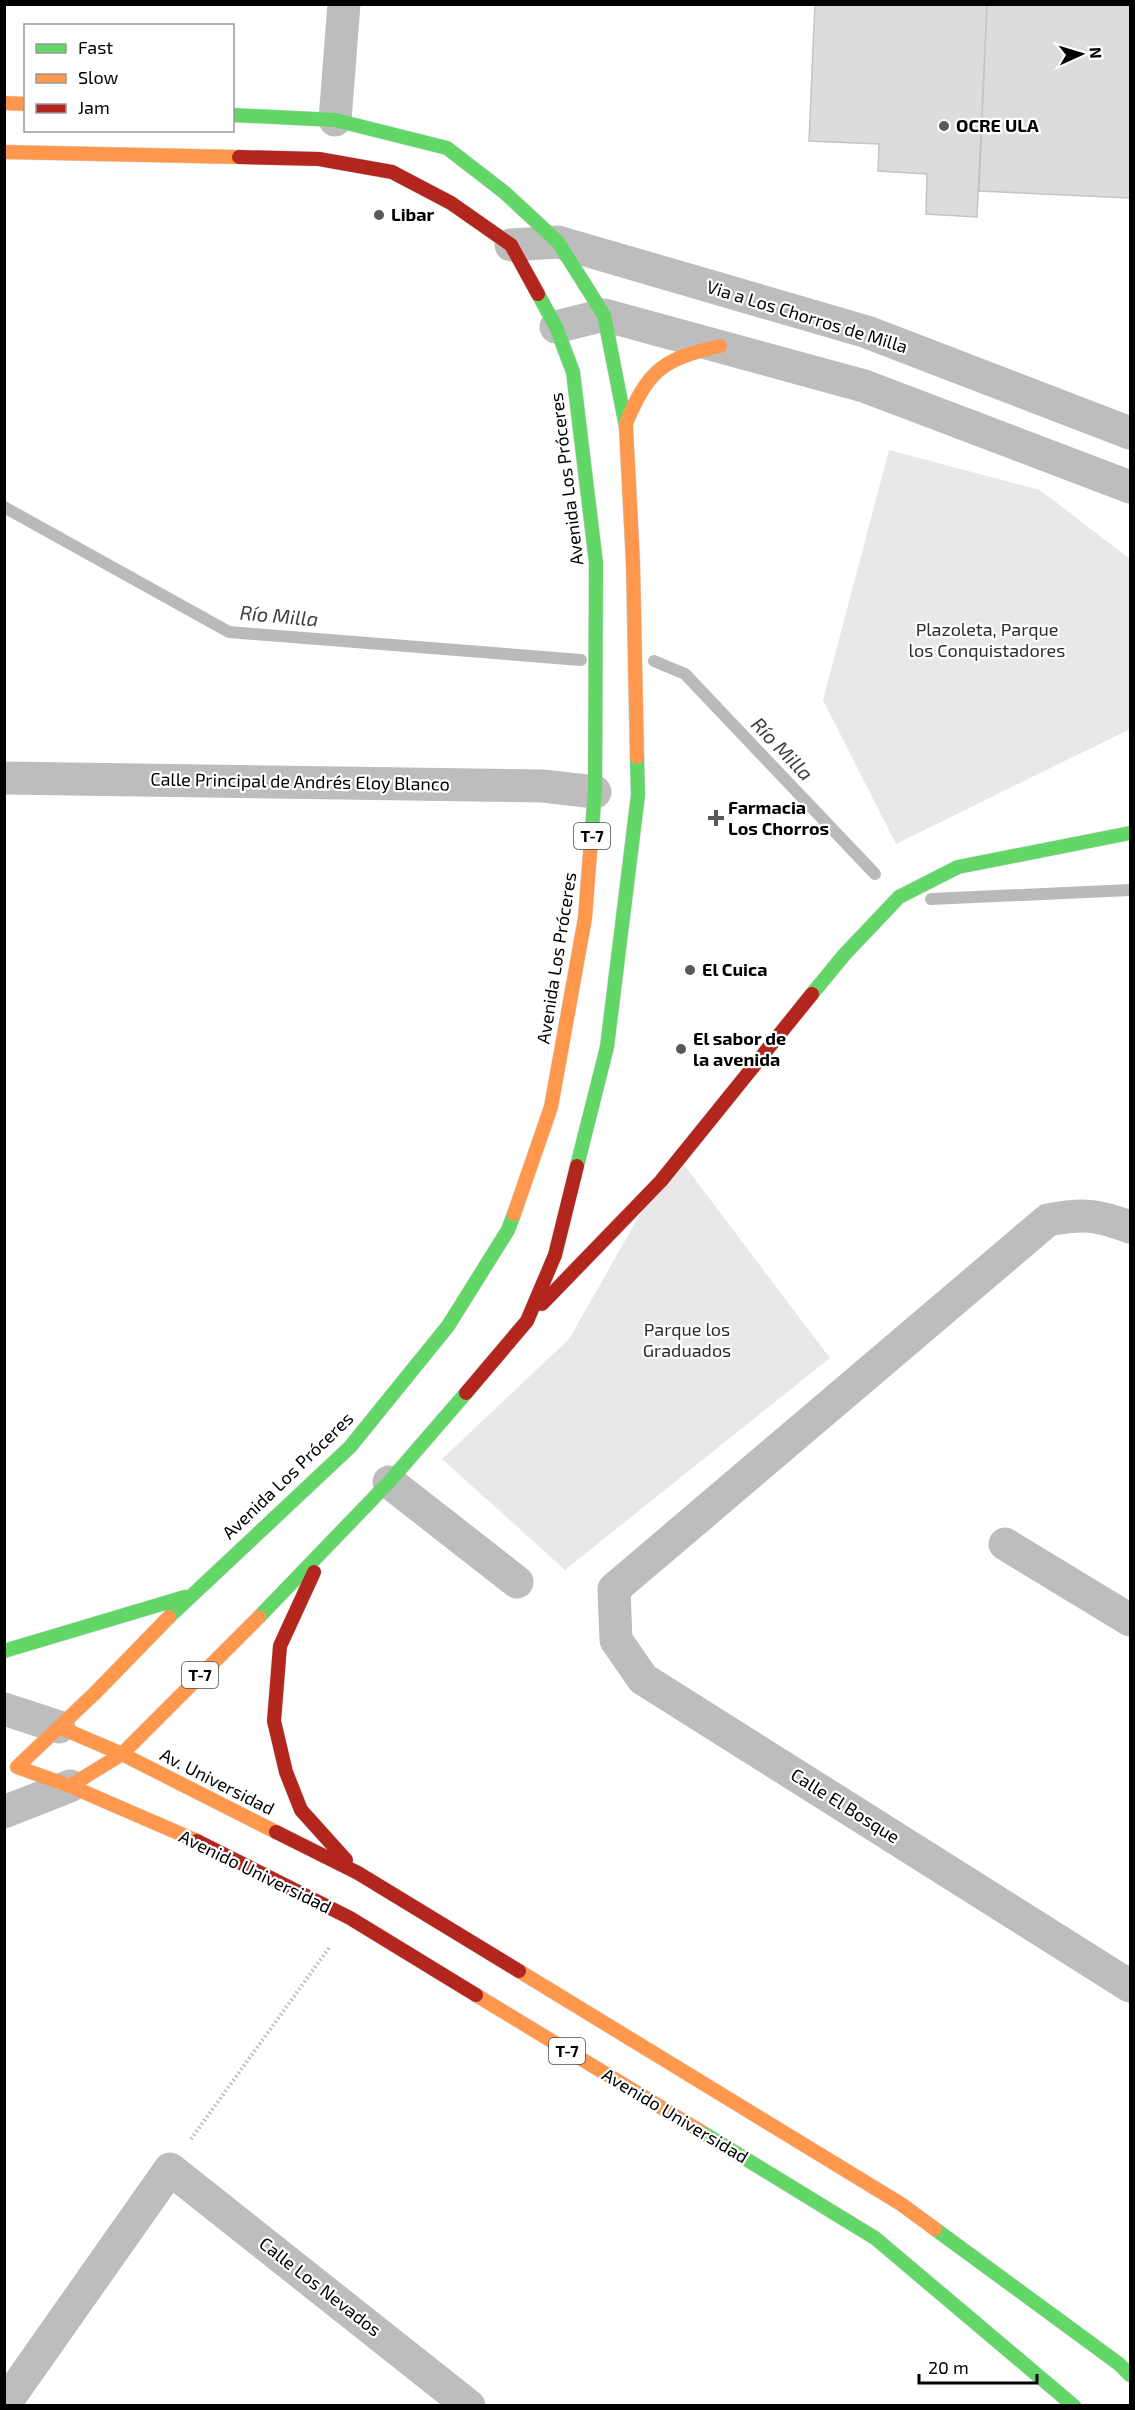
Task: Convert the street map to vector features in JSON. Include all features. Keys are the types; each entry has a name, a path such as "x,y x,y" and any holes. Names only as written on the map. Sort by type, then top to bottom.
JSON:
{"highway":[{"path":"4,103 24,104"},
{"name":"T-7","path":"70,1786 122,1754 322,1554 388,1482 526,1321 555,1256 606,1047 638,795 633,563 626,423 604,315 558,242 504,192 447,148 335,120 234,114"},
{"name":"Avenida Los Próceres","path":"4,152 319,159 392,172 451,203 511,245 556,327 573,372 596,563 595,792 585,918 551,1107 508,1230 448,1326 350,1447 190,1595 59,1727 11,1765"},
{"path":"626,423 638,392 661,366 689,353 720,346"},
{"path":"526,1321 662,1181 844,955 899,897 958,867 1086,840 1131,833"},
{"path":"322,1554 280,1646 274,1721 286,1772 301,1810 358,1873"},
{"path":"4,1651 190,1595"},
{"name":"Av. Universidad","path":"59,1727 122,1754 358,1873"},
{"name":"Avenido Universidad","path":"11,1765 70,1786 221,1852 350,1918 875,2238 1074,2406"},
{"name":"T-7","path":"358,1873 901,2204 1131,2375"}],"street":[{"path":"335,120 344,4"},
{"name":"Via a Los Chorros de Milla","path":"511,245 558,242 867,332 1131,433"},
{"path":"556,327 604,315 864,386 1131,487"},
{"name":"Calle Principal de Andrés Eloy Blanco","path":"4,778 531,786 595,792"},
{"name":"Calle El Bosque","path":"1131,1227 1101,1216 1074,1215 1048,1220 614,1589 616,1640 643,1679 1131,1986"},
{"path":"388,1482 517,1582"},
{"path":"1005,1544 1131,1620"},
{"path":"4,1709 59,1727"},
{"path":"4,1812 70,1786"},
{"path":"4,2405 170,2169"},
{"name":"Calle Los Nevados","path":"170,2169 470,2406"}],"path":[{"path":"170,2169 350,1918"}],"green space":[{"name":"Plazoleta, Parque los Conquistadores","path":"889,450 1040,490 1130,559 1130,729 896,844 823,700"},
{"name":"Parque los Graduados","path":"675,1153 830,1358 565,1570 442,1459 569,1339"}],"building":[{"path":"815,4 987,4 977,217 926,214 927,174 878,171 879,144 809,141"},
{"path":"987,4 1130,4 1130,198 979,191"}],"waterway":[{"name":"Río Milla","path":"4,507 229,632 581,660"},
{"name":"Río Milla","path":"654,661 685,674 875,874"},
{"name":"Río Milla","path":"931,899 1130,890"}],"traffic: fast":[{"path":"234,115 335,120 447,148 504,192 558,242 604,315 626,427"},
{"path":"538,294 556,327 573,372 596,563 595,792 591,840"},
{"path":"577,1166 607,1047 638,795 637,757"},
{"path":"812,994 844,955 899,897 958,867 1130,833"},
{"path":"169,1617 350,1447 448,1326 508,1230 514,1214"},
{"path":"259,1617 389,1482 466,1393"},
{"path":"4,1651 185,1597"},
{"path":"700,2131 875,2238 1074,2406"},
{"path":"935,2229 1119,2364 1130,2375"}],"traffic: slow":[{"path":"4,103 24,104"},
{"path":"4,152 239,157"},
{"path":"626,423 642,390 660,369 684,356 720,346"},
{"path":"626,427 633,563 637,757"},
{"path":"514,1214 551,1107 585,918 591,840"},
{"path":"169,1617 95,1693 17,1767 70,1786 197,1841"},
{"path":"70,1786 122,1754 259,1617"},
{"path":"59,1727 122,1754 276,1832"},
{"path":"519,1971 901,2204 935,2229"},
{"path":"476,1995 700,2131"}],"traffic: jam":[{"path":"239,157 319,159 392,172 451,203 511,245 538,294"},
{"path":"542,1304 661,1181 812,994"},
{"path":"466,1393 527,1321 555,1255 577,1166"},
{"path":"314,1572 280,1646 274,1721 286,1772 301,1810 346,1860"},
{"path":"276,1832 358,1873 519,1971"},
{"path":"197,1841 350,1918 476,1995"}],"place":[{"name":"OCRE ULA","path":"944,126"},
{"name":"Libar","path":"379,215"},
{"name":"Farmacia Los Chorros","path":"716,818"},
{"name":"El Cuica","path":"690,970"},
{"name":"El sabor de la avenida","path":"681,1049"}]}
